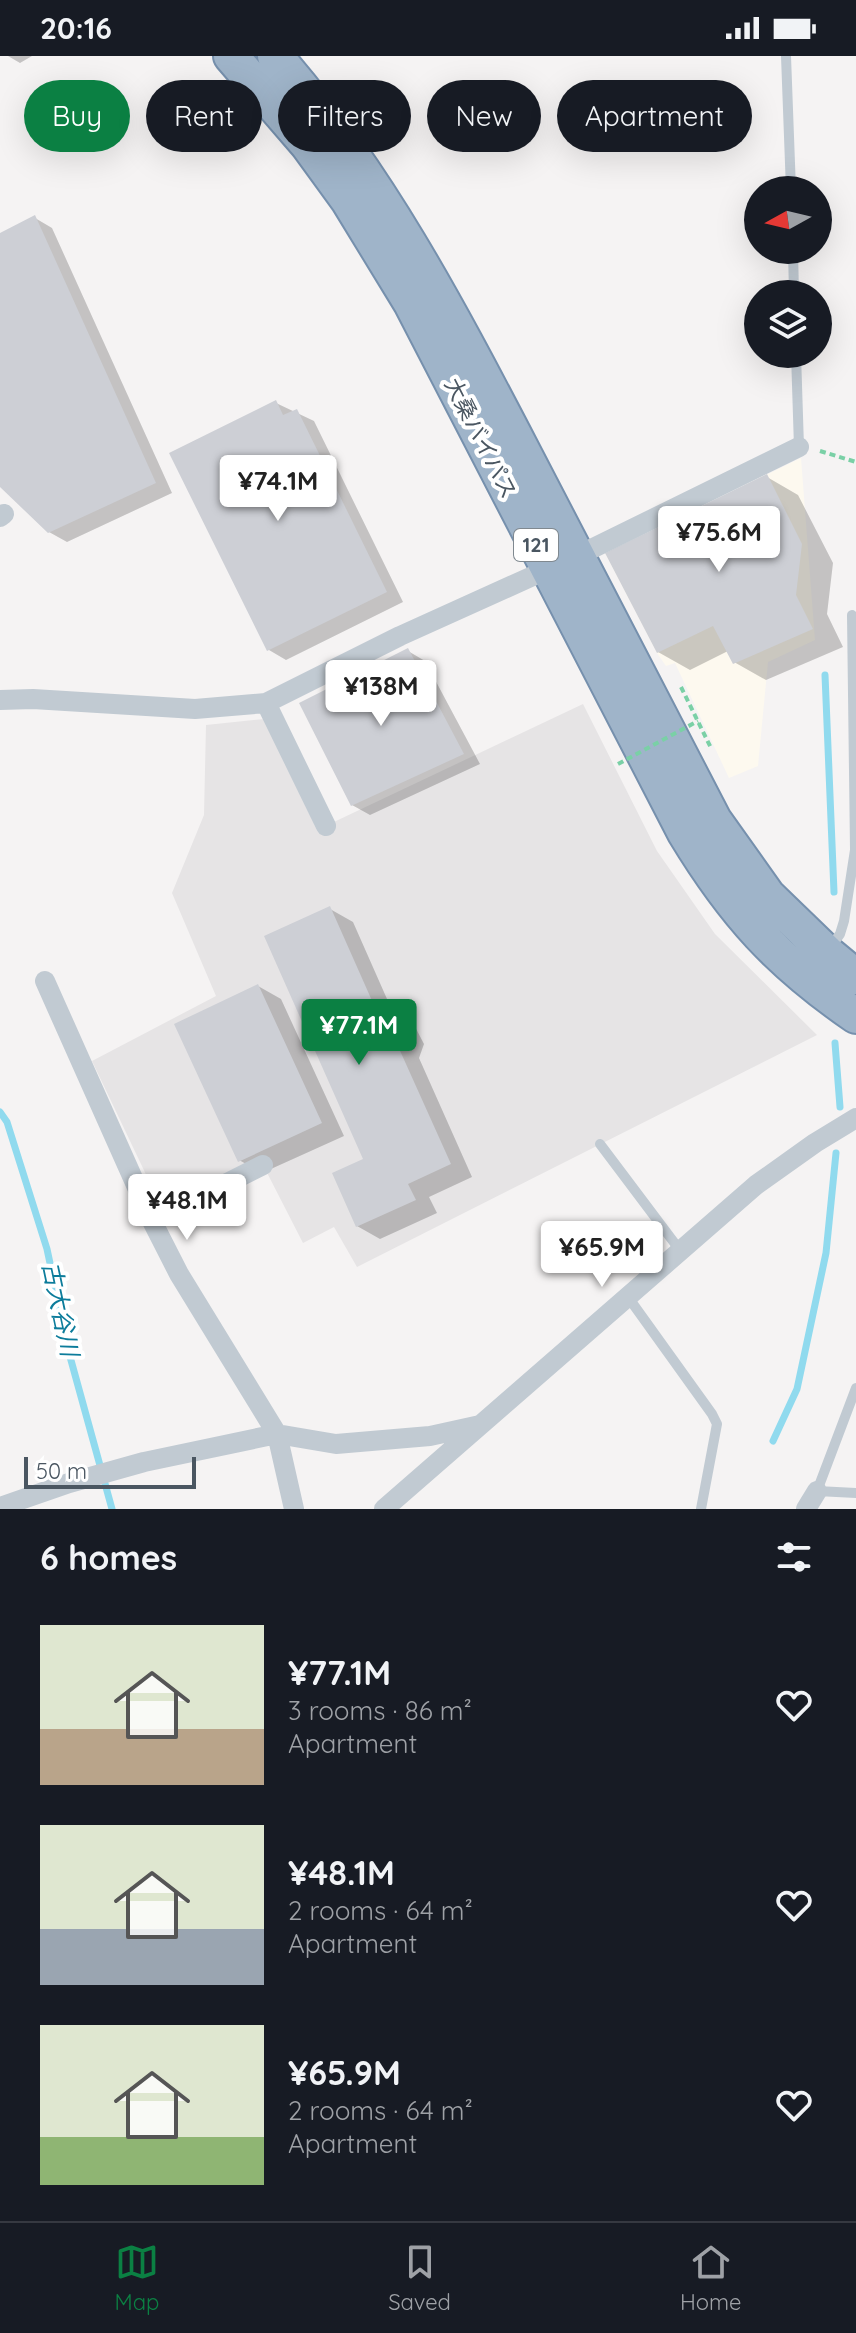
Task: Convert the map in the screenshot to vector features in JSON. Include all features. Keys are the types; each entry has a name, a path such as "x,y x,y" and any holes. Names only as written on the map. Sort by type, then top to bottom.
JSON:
{"highway":[{"name":"大桑バイパス","path":"231,56 308,145 348,200 714,820 768,896 856,977"},
{"name":"大桑バイパス","path":"275,56 335,129 439,291 685,833 716,884 767,944 807,980 856,1016"}],"street":[{"path":"0,700 33,699 195,709 266,703 799,447"},
{"path":"266,703 326,826"},
{"path":"45,981 152,1221 179,1274 277,1434 294,1509"},
{"path":"384,1509 756,1185 856,1118"},
{"path":"152,1221 263,1165"},
{"path":"0,1507 144,1462 277,1434 336,1444 430,1436 483,1424"},
{"path":"806,1509 817,1491"}],"lane":[{"path":"786,56 790,176"},
{"path":"796,368 799,447"},
{"path":"827,953 840,934 844,921 855,850 852,615"},
{"path":"600,1144 679,1249"},
{"path":"627,1296 717,1424 701,1509"},
{"path":"856,1388 817,1491 856,1493"}],"path":[{"path":"830,453 856,462"},
{"path":"681,687 714,754"},
{"path":"618,764 698,721"}],"shaded area":[{"path":"801,458 815,640 768,662 758,766 729,778 675,663 666,666 657,653 605,553"},
{"path":"583,704 657,851 715,934 817,1035 357,1267 334,1227 303,1243 261,1161 160,1204 92,1061 216,996 172,893 204,815 206,725 264,719 317,830"}],"building":[{"path":"35,215 156,483 48,533 0,487 0,233"},
{"path":"276,400 283,415 297,409 387,592 267,651 169,453"},
{"path":"767,474 802,544 796,595 813,629 733,664 713,626 657,653 605,553"},
{"path":"408,648 464,754 351,806 299,703"},
{"path":"330,906 373,1003 388,1004 402,1030 397,1044 451,1164 408,1184 416,1200 356,1227 332,1173 363,1159 264,936"},
{"path":"258,984 322,1123 238,1162 174,1024"}],"waterway":[{"path":"825,675 834,892"},
{"path":"835,1043 840,1107"},
{"name":"古大谷川","path":"0,1112 7,1122 47,1249 69,1353 112,1509"},
{"path":"773,1441 797,1389 826,1253 836,1153"}]}
